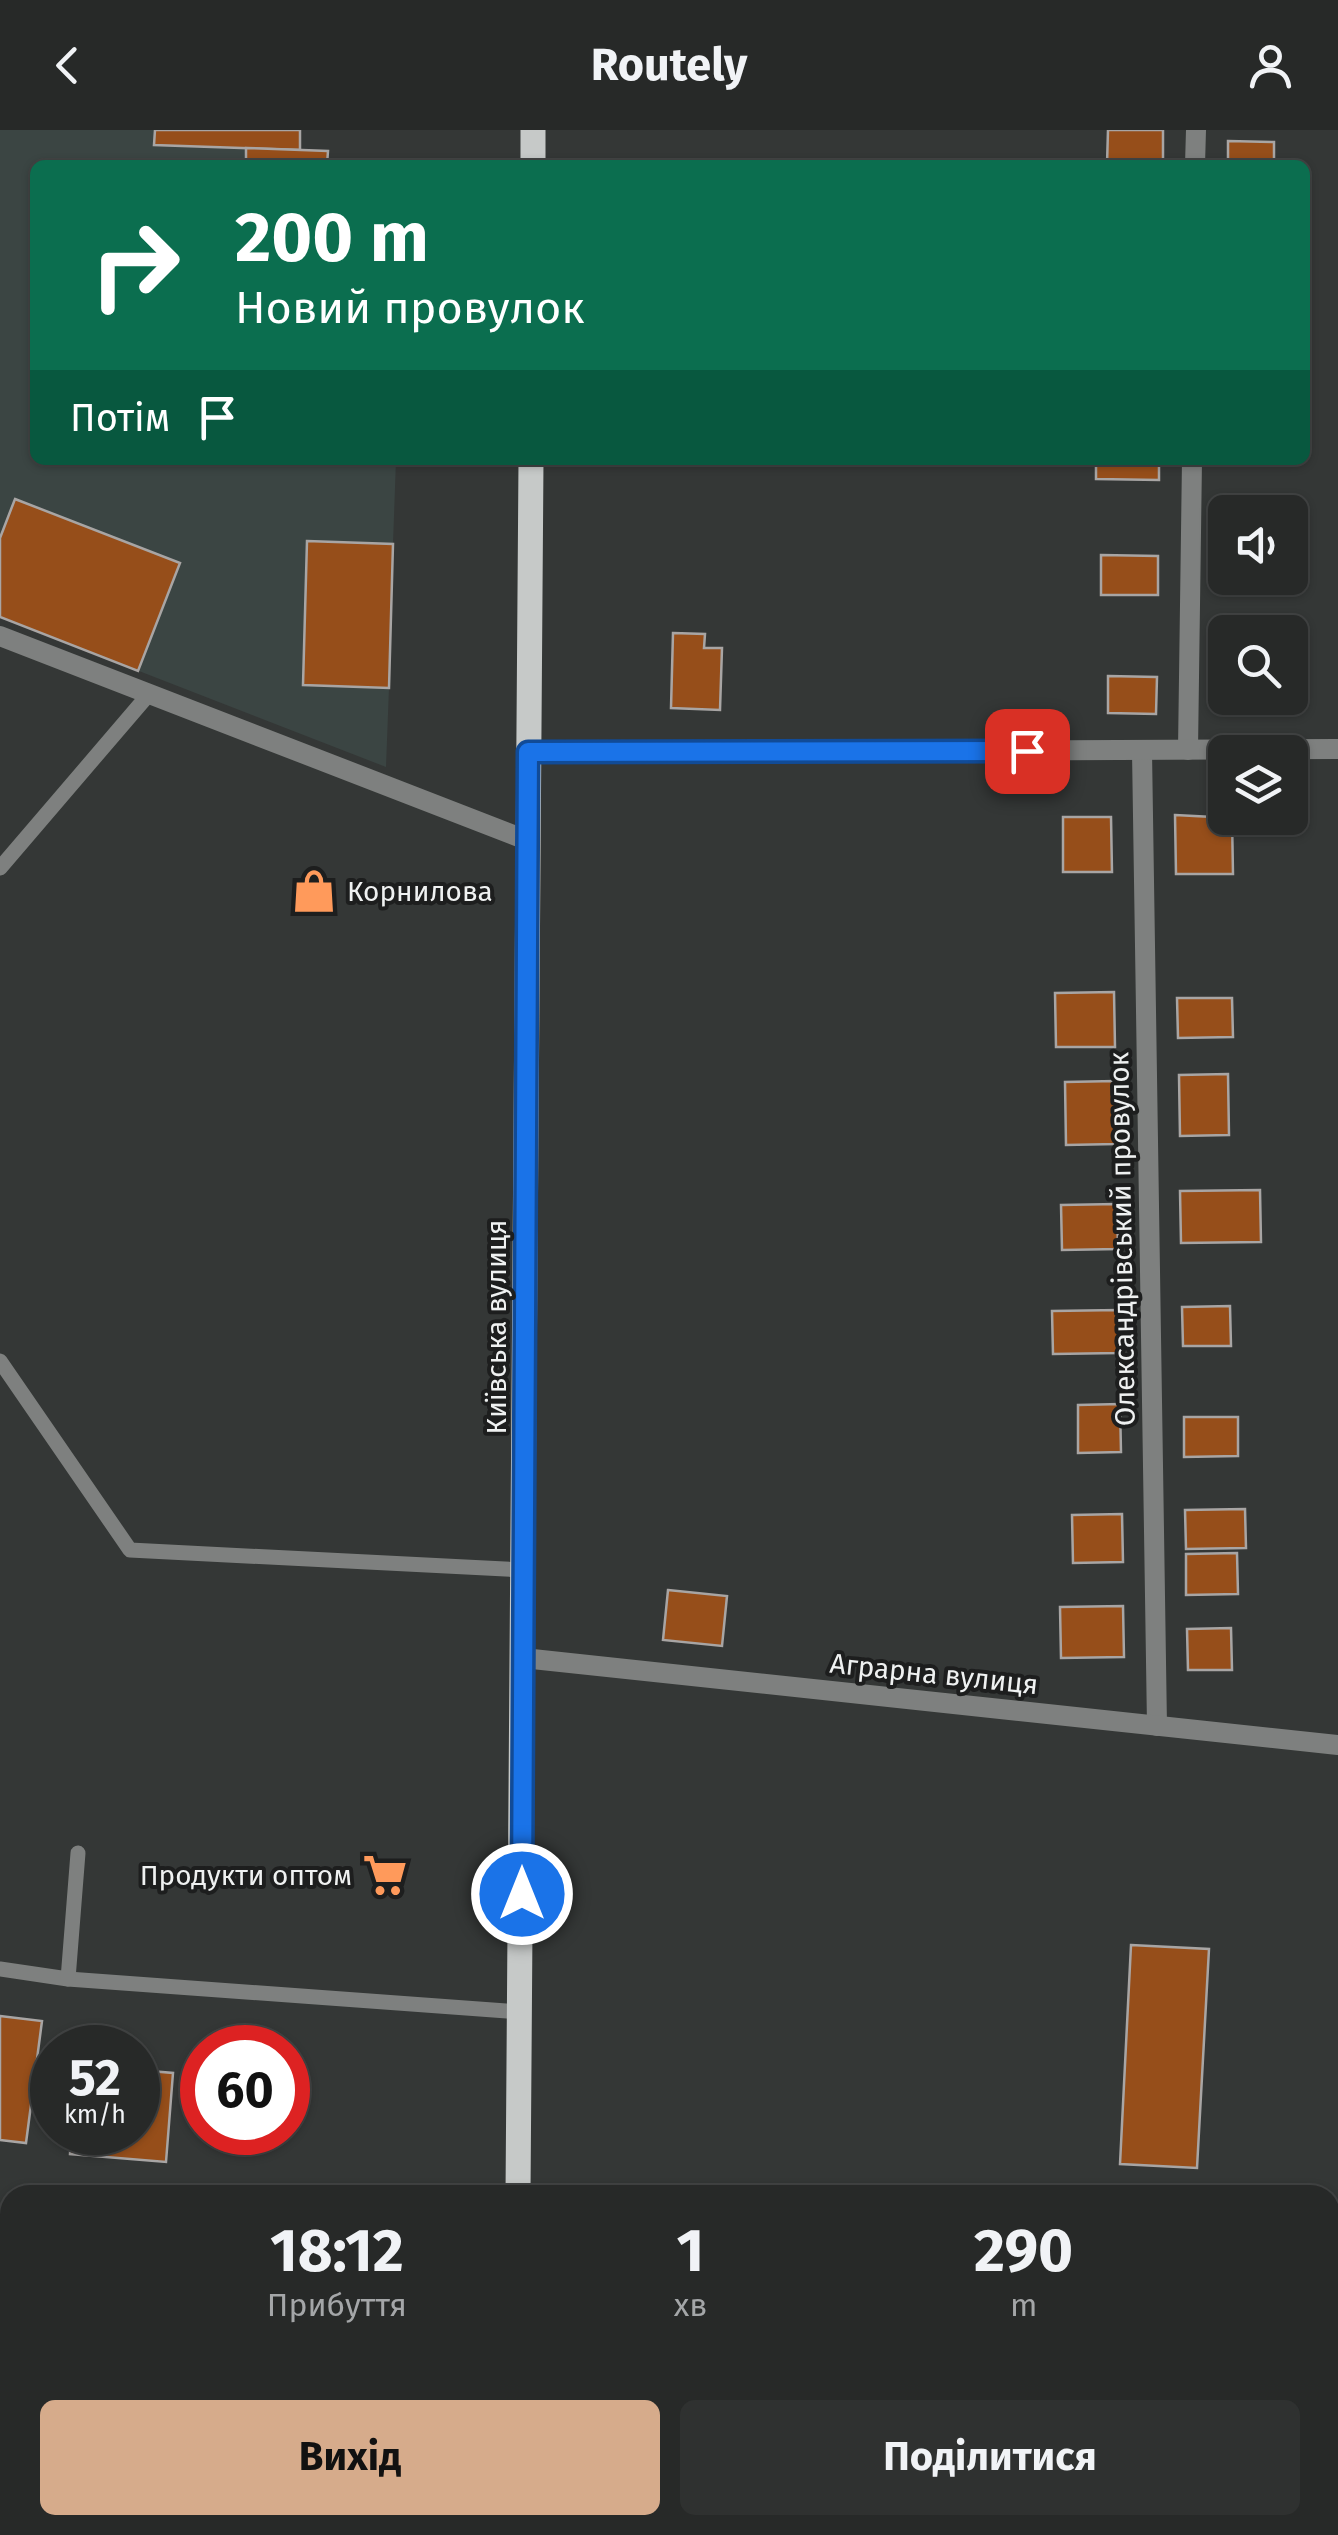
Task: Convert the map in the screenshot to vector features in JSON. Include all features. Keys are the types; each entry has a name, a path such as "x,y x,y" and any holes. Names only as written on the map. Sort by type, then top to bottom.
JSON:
{"main road":[{"path":"533,160 534,130"},
{"name":"Київська вулиця","path":"518,2185 531,465"}],"street":[{"path":"1196,130 1196,160"},
{"path":"1188,750 1192,465"},
{"path":"0,636 529,841"},
{"path":"528,752 1338,750"},
{"name":"Олександрівський провулок","path":"1142,751 1157,1726"},
{"name":"Аграрна вулиця","path":"524,1658 1338,1746"}],"lane":[{"path":"0,868 149,694"},
{"path":"0,1361 130,1550 524,1570"},
{"path":"68,1979 78,1852"},
{"path":"0,1969 68,1979 521,2012"}],"shaded area":[{"path":"0,130 300,130 300,150 328,151 327,160 30,160 30,465 396,465 393,544 307,542 303,685 389,688 386,767 0,617"}],"building":[{"path":"155,130 300,130 300,150 154,145"},
{"path":"1108,130 1163,130 1163,160 1107,160"},
{"path":"1228,141 1274,142 1274,160 1228,160"},
{"path":"246,148 328,151 327,160 246,160"},
{"path":"1096,465 1159,465 1159,480 1096,479"},
{"path":"15,499 180,563 138,671 0,617 0,538"},
{"path":"307,541 393,544 389,688 303,685"},
{"path":"1101,555 1158,556 1158,595 1101,595"},
{"path":"673,633 705,634 704,648 722,648 720,710 671,708"},
{"path":"1108,676 1157,677 1156,714 1108,713"},
{"path":"1175,815 1208,817 1208,835 1232,835 1233,874 1176,874"},
{"path":"1063,817 1111,817 1112,872 1063,872"},
{"path":"1114,992 1115,1047 1056,1047 1055,993"},
{"path":"1177,998 1232,998 1233,1037 1178,1038"},
{"path":"1228,1074 1229,1135 1180,1136 1179,1075"},
{"path":"1115,1081 1116,1144 1066,1145 1065,1082"},
{"path":"1260,1190 1261,1242 1181,1243 1180,1191"},
{"path":"1117,1204 1118,1249 1062,1250 1061,1205"},
{"path":"1230,1306 1231,1346 1183,1346 1182,1307"},
{"path":"1119,1310 1119,1353 1053,1354 1052,1311"},
{"path":"1120,1404 1121,1452 1078,1453 1078,1405"},
{"path":"1184,1417 1238,1417 1238,1456 1184,1457"},
{"path":"1245,1509 1246,1548 1186,1549 1185,1510"},
{"path":"1122,1514 1123,1562 1073,1563 1072,1515"},
{"path":"1237,1553 1238,1594 1186,1595 1186,1554"},
{"path":"668,1590 727,1596 722,1646 663,1640"},
{"path":"1123,1606 1124,1657 1061,1658 1060,1607"},
{"path":"1231,1628 1232,1670 1188,1670 1187,1629"},
{"path":"1131,1945 1209,1949 1197,2168 1120,2164"},
{"path":"0,2016 42,2021 41,2025 30,2025 26,2143 0,2140"},
{"path":"160,2072 173,2073 166,2162 82,2155 160,2155"}],"place":[{"name":"Корнилова","path":"314,891"},
{"name":"Продукти оптом","path":"385,1875"}],"route":[{"path":"522,1894 528,752 1027,751"}]}
